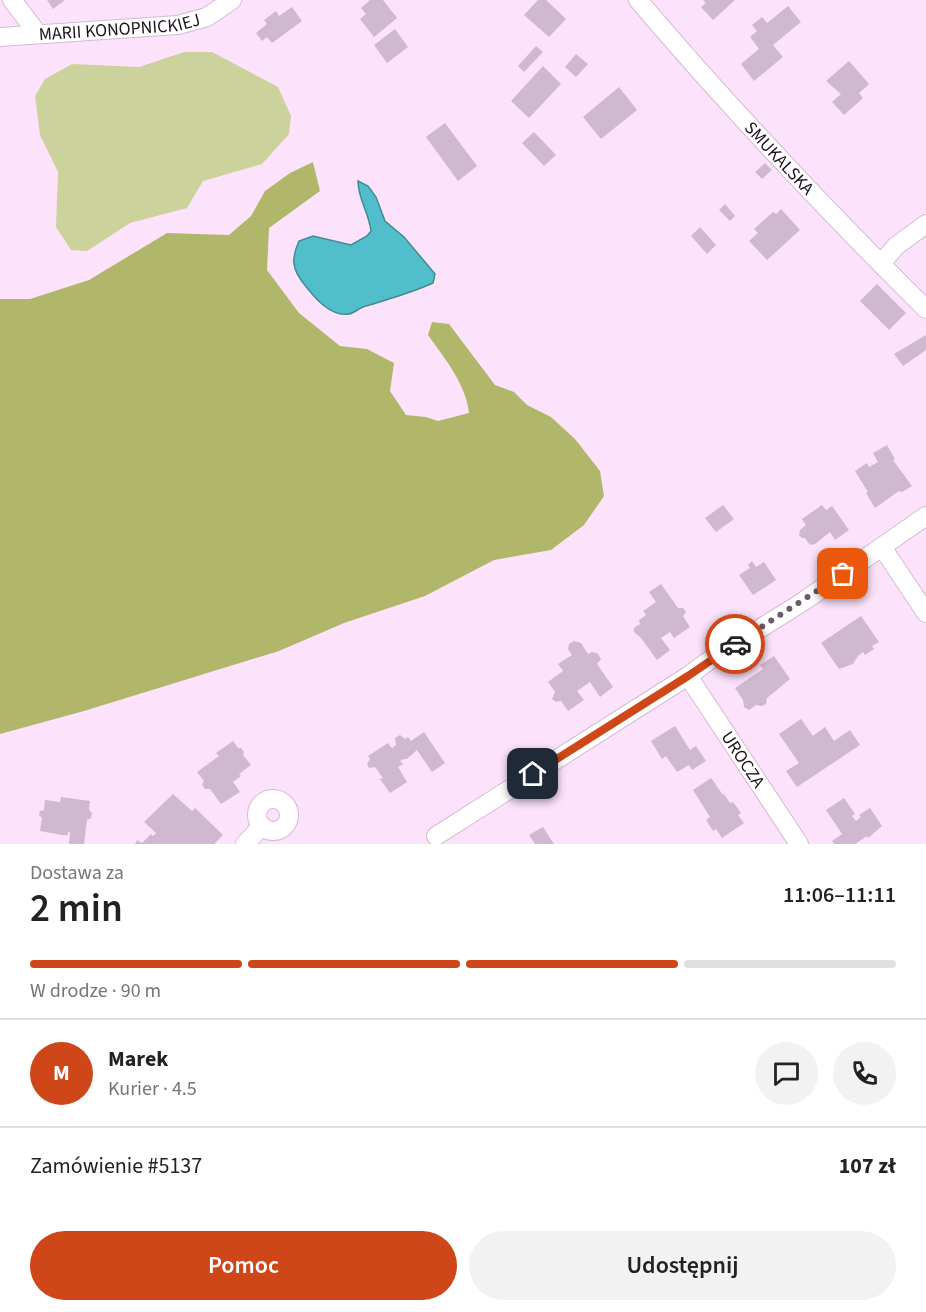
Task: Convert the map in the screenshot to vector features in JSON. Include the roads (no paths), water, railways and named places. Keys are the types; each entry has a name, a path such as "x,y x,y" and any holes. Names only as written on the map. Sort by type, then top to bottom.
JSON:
{"street":[{"path":"12,0 38,34"},
{"name":"MARII KONOPNICKIEJ","path":"0,37 178,25 207,17 232,0"},
{"name":"SMUKALSKA","path":"638,0 756,133 926,309"},
{"path":"881,264 896,246 926,224"},
{"path":"436,836 804,601 926,516"},
{"path":"882,547 926,613"},
{"name":"UROCZA","path":"688,676 799,844"},
{"path":"245,844 262,826"}],"water":[{"path":"358,181 368,186 376,197 385,221 404,237 435,274 433,283 425,287 351,313 342,314 329,309 313,295 297,273 294,259 299,241 313,236 351,245 367,236 371,231"}]}
